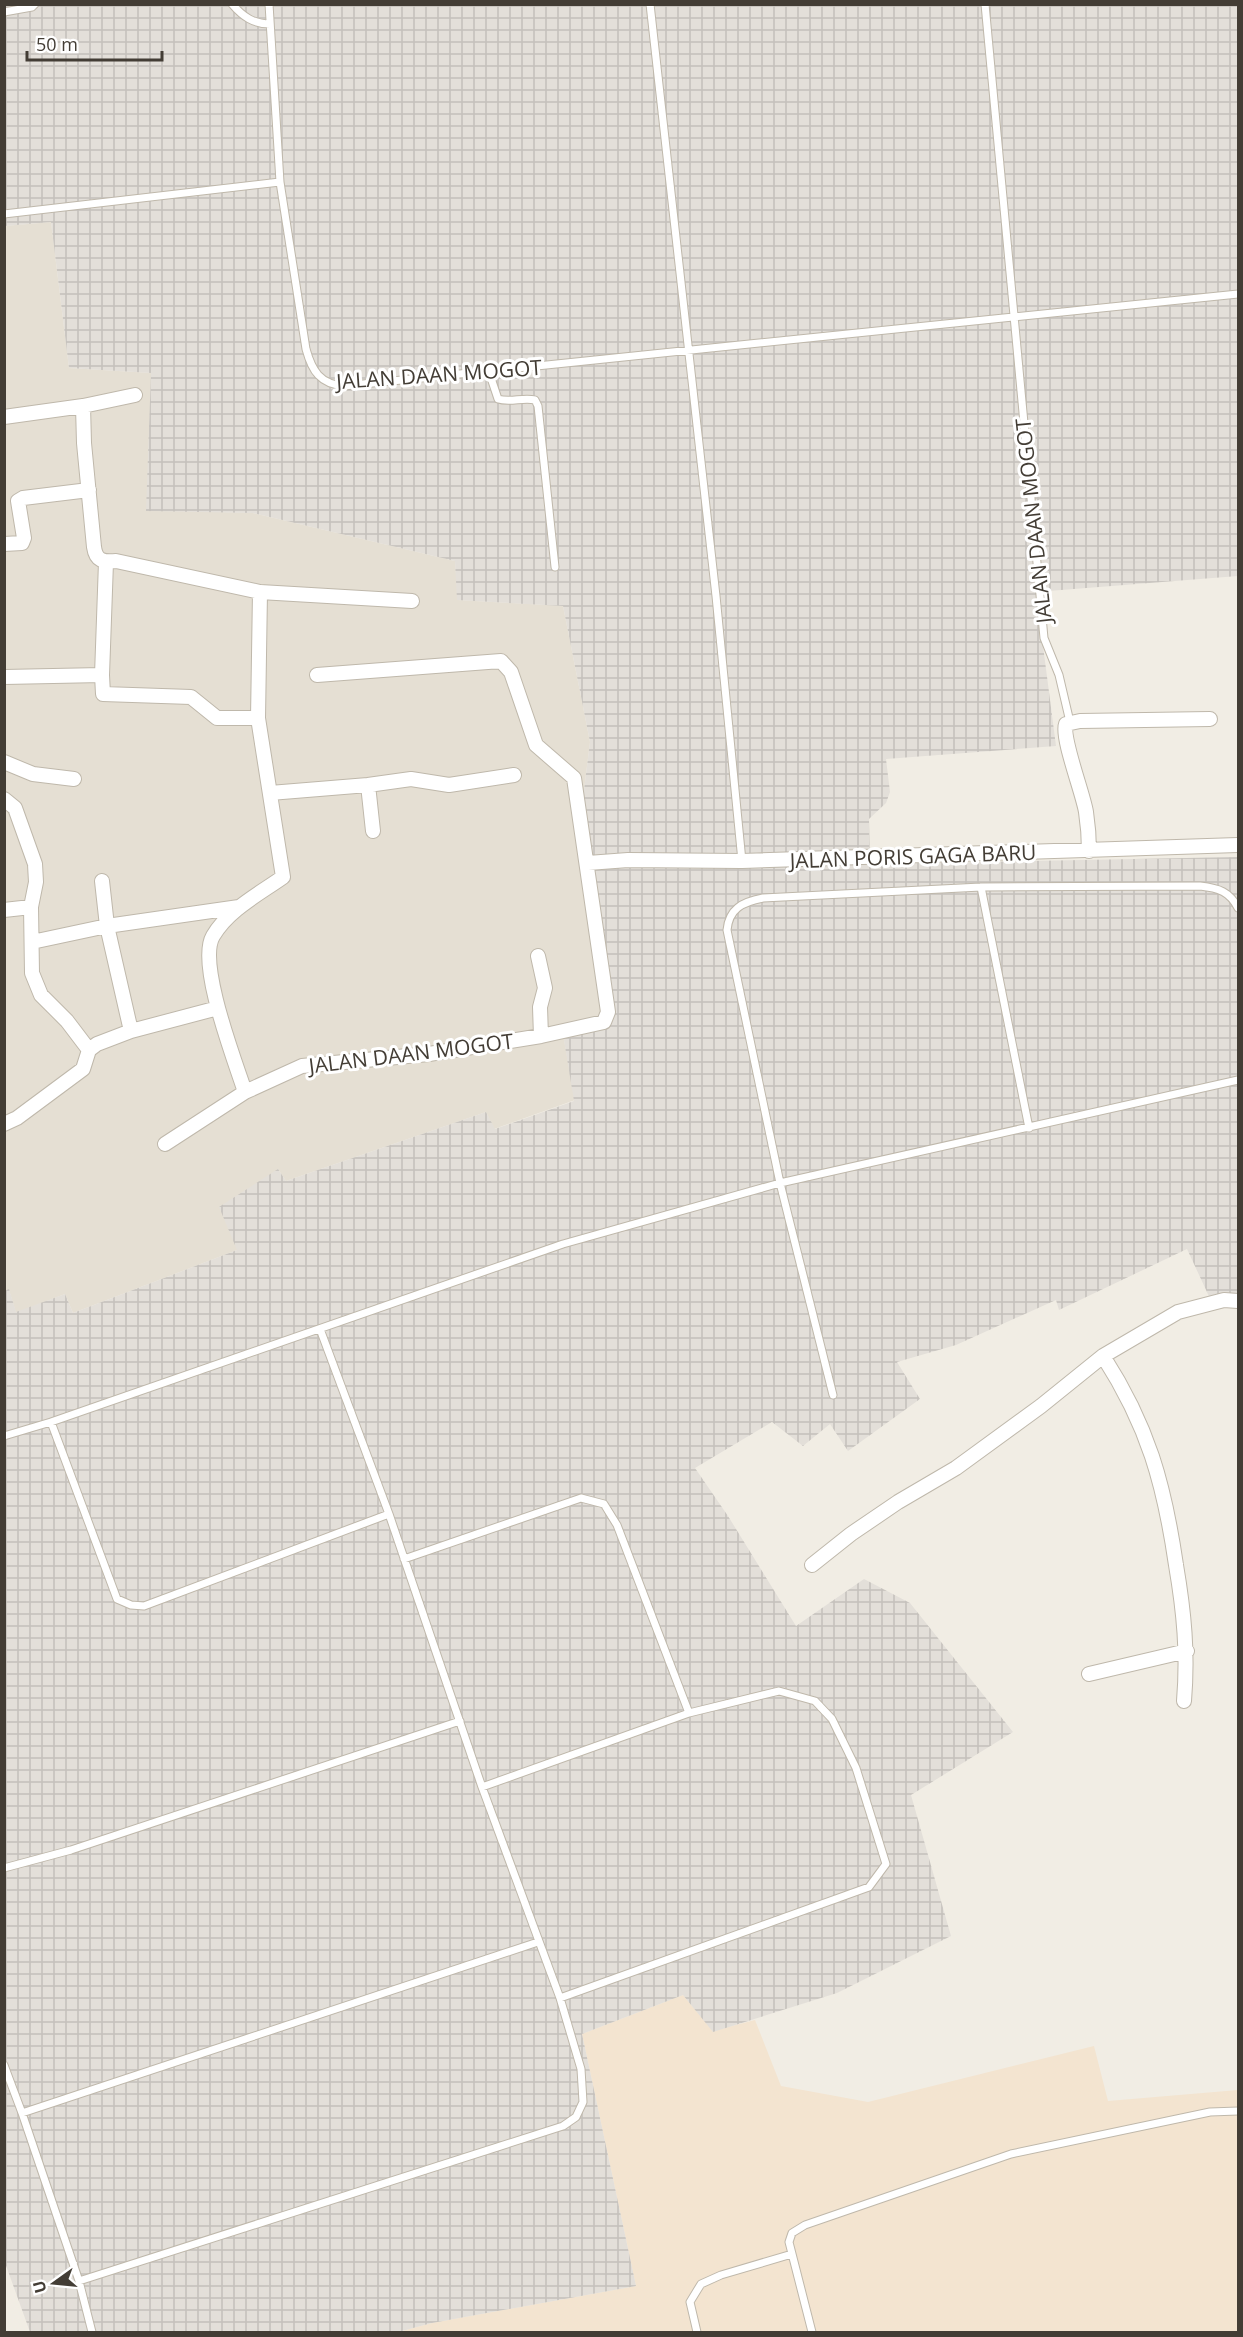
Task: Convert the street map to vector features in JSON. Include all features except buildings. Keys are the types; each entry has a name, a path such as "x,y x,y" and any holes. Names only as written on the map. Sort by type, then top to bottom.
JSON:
{"street":[{"path":"4,417 84,406 135,395"},
{"path":"84,406 84,443 95,554 100,560 116,561 260,592 412,601"},
{"path":"4,544 22,543 24,538 18,501 23,498 89,490"},
{"path":"106,562 103,694 191,697 218,718 258,718"},
{"path":"245,1092 218,1008 208,955 212,938 226,918 283,877 258,718 260,592"},
{"path":"316,675 501,662 511,672 536,745 574,778 588,863"},
{"path":"4,677 102,675"},
{"path":"1089,851 1084,803 1065,735 1066,724 1070,722 1210,719"},
{"path":"4,762 33,774 74,779"},
{"path":"270,793 411,779 449,785 514,775"},
{"path":"368,785 373,831"},
{"path":"4,799 15,808 35,864 35,896 31,907 32,973 41,995 67,1021 89,1050"},
{"name":"JALAN PORIS GAGA BARU","path":"588,863 628,860 742,861 1239,845"},
{"name":"JALAN DAAN MOGOT","path":"165,1144 245,1092 302,1066 429,1054 604,1022 608,1012 588,863"},
{"path":"102,881 108,926 131,1031"},
{"path":"4,910 31,907"},
{"path":"32,942 108,926 242,907"},
{"path":"538,956 545,987 540,1007 541,1035"},
{"path":"4,1124 17,1119 83,1069 89,1050 97,1044 131,1031 218,1008"},
{"path":"812,1565 851,1534 898,1502 956,1468 1041,1406 1103,1356 1178,1312 1224,1300 1239,1301"},
{"path":"1103,1356 1120,1382 1142,1427 1154,1457 1164,1494 1184,1615 1187,1651 1184,1701"},
{"path":"1089,1674 1187,1651"}],"lane":[{"path":"4,12 32,7 34,4"},
{"path":"232,4 256,24 270,24"},
{"name":"JALAN DAAN MOGOT","path":"269,4 280,182 306,350 310,364 317,375 326,382 344,386 688,352 1013,315 1239,294"},
{"path":"650,4 716,596 742,861"},
{"name":"JALAN DAAN MOGOT","path":"985,4 1044,638 1059,675 1070,722"},
{"path":"4,214 280,182"},
{"path":"489,372 498,399 504,401 531,399 535,400 538,406 555,567"},
{"path":"833,1395 780,1183 727,930 728,918 737,907 763,898 981,887 1211,887 1224,891 1233,898 1239,908"},
{"path":"981,887 1029,1128"},
{"path":"4,1436 51,1422 563,1244 780,1183 1239,1080"},
{"path":"79,2281 563,2126 576,2117 583,2102 581,2069 560,1998 482,1787 389,1514 320,1329"},
{"path":"51,1422 117,1599 130,1605 144,1606 389,1514"},
{"path":"404,1559 581,1498 604,1504 617,1525 689,1713"},
{"path":"482,1787 689,1713 779,1691 815,1701 832,1719 856,1768 886,1864 869,1887 560,1998"},
{"path":"4,1868 70,1850 460,1721"},
{"path":"22,2113 538,1942"},
{"path":"4,2065 79,2281 92,2332"},
{"path":"812,2332 789,2242 790,2237 805,2224 1011,2154 1210,2112 1236,2110"},
{"path":"697,2332 690,2302 701,2284 721,2275 792,2254"}],"shaded area":[{"path":"5,5 1238,5 1238,576 1036,592 1056,746 886,759 890,792 886,803 869,819 870,864 1238,857 1238,1304 1213,1305 1187,1249 1059,1310 1056,1300 956,1345 897,1362 920,1399 848,1451 830,1424 803,1446 772,1422 695,1468 728,1516 796,1626 864,1579 910,1603 1013,1732 911,1795 951,1936 837,1993 713,2032 683,1995 582,2034 636,2286 432,2323 398,2332 30,2332 4,2260 4,1291 9,1289 16,1312 65,1294 73,1313 237,1250 219,1207 278,1169 286,1181 486,1112 495,1129 574,1101 563,1034 609,1027 591,932 582,806 590,742 563,606 457,600 455,561 253,513 146,511 151,373 69,368 51,222 5,226"},
{"path":"51,222 69,368 151,373 147,510 253,513 455,561 458,600 563,606 590,742 582,806 591,932 609,1028 563,1034 575,1100 494,1129 486,1112 286,1181 278,1169 237,1250 73,1313 65,1294 16,1313 9,1290 5,1291 4,226"},
{"path":"683,1995 713,2031 755,2020 781,2086 868,2102 1094,2046 1108,2101 1238,2090 1238,2332 398,2332 432,2323 636,2286 582,2034"}]}
